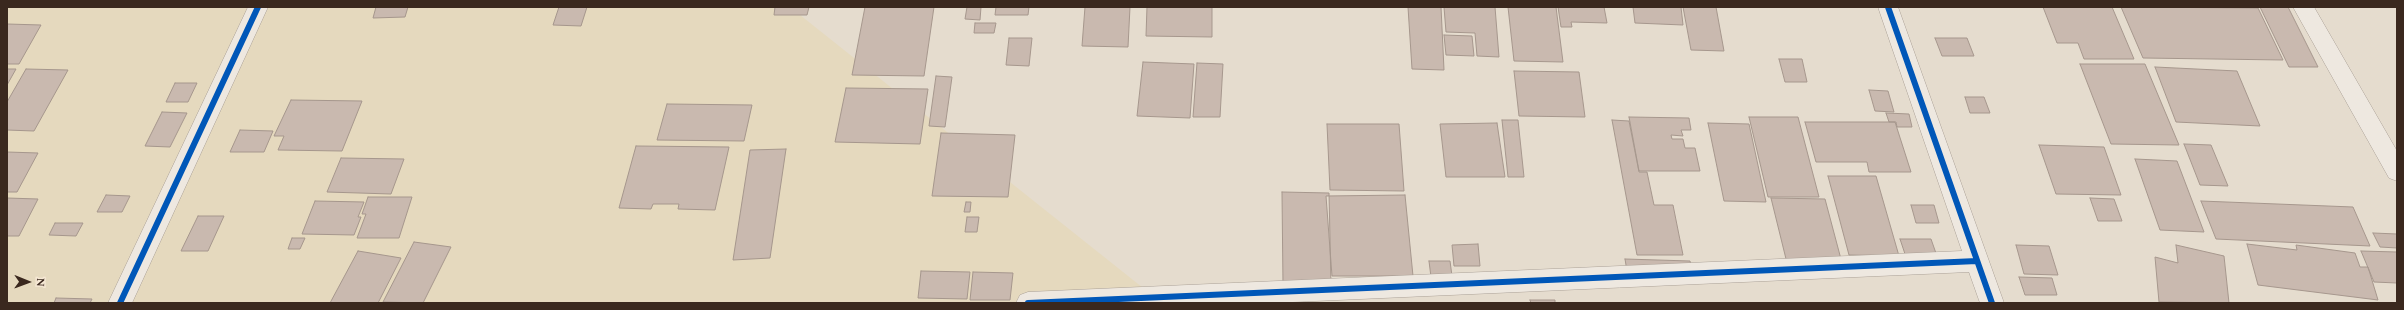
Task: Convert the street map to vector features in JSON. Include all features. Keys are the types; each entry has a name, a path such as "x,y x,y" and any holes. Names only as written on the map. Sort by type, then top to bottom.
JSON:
{"street":[{"path":"120,303 258,7"},
{"path":"1888,7 1992,303"},
{"path":"2303,7 2397,171"},
{"path":"1028,303 1978,261"}],"shaded area":[{"path":"7,7 790,7 1162,303 7,303"}],"building":[{"path":"376,7 408,7 405,17 373,18"},
{"path":"559,7 587,7 581,26 553,25"},
{"path":"775,7 809,7 807,15 774,15"},
{"path":"865,7 934,7 924,76 852,75"},
{"path":"967,7 981,7 980,20 965,19"},
{"path":"996,7 1029,7 1028,15 995,15"},
{"path":"1085,7 1130,7 1128,47 1082,46"},
{"path":"1147,7 1212,7 1212,37 1146,36"},
{"path":"1408,7 1441,7 1444,70 1412,69"},
{"path":"1444,7 1495,7 1499,57 1477,56 1475,33 1446,32"},
{"path":"1508,7 1556,7 1563,62 1514,61"},
{"path":"1558,7 1604,7 1607,23 1571,22 1572,27 1561,27"},
{"path":"1633,7 1681,7 1683,25 1635,23"},
{"path":"1683,7 1716,7 1724,51 1691,50"},
{"path":"2043,7 2112,7 2134,59 2084,59 2078,43 2057,43"},
{"path":"2121,7 2258,8 2283,60 2143,58"},
{"path":"2260,7 2288,7 2318,67 2289,67"},
{"path":"975,23 996,23 994,33 974,33"},
{"path":"7,24 41,25 19,64 7,64"},
{"path":"1444,35 1472,36 1474,56 1446,55"},
{"path":"1009,38 1032,38 1029,66 1006,65"},
{"path":"1935,38 1967,38 1974,56 1942,56"},
{"path":"1779,59 1802,59 1807,82 1785,82"},
{"path":"1143,62 1194,64 1190,118 1137,116"},
{"path":"1197,63 1223,64 1220,117 1193,117"},
{"path":"2080,64 2145,64 2179,145 2111,144"},
{"path":"2155,67 2237,71 2260,126 2176,122"},
{"path":"7,69 16,69 7,85"},
{"path":"26,69 68,70 34,131 7,130 7,102"},
{"path":"1514,71 1579,72 1585,117 1519,116"},
{"path":"936,76 952,77 945,127 929,126"},
{"path":"175,83 197,83 188,102 166,102"},
{"path":"846,88 928,89 920,144 835,142"},
{"path":"1869,90 1888,91 1894,112 1875,111"},
{"path":"1965,97 1984,97 1990,113 1970,113"},
{"path":"291,100 362,101 342,151 278,150 284,136 274,136"},
{"path":"667,104 752,105 744,141 657,140"},
{"path":"162,112 187,113 170,147 145,146"},
{"path":"1886,113 1909,114 1912,127 1897,127 1896,122 1889,122"},
{"path":"1629,117 1689,118 1691,130 1681,130 1683,136 1671,135 1672,139 1683,139 1685,148 1695,148 1700,171 1639,171"},
{"path":"1749,117 1798,117 1819,197 1768,197"},
{"path":"1502,120 1518,120 1524,177 1508,177"},
{"path":"1612,120 1629,121 1639,172 1647,172 1654,205 1673,205 1683,255 1637,255"},
{"path":"1805,122 1895,122 1911,172 1869,172 1867,162 1816,162"},
{"path":"1497,123 1505,177 1446,177 1440,124"},
{"path":"1708,123 1749,124 1766,202 1724,201"},
{"path":"1327,124 1399,124 1404,191 1330,190"},
{"path":"240,130 273,131 264,152 230,152"},
{"path":"941,133 1015,135 1008,197 932,196"},
{"path":"2184,144 2211,145 2228,186 2200,185"},
{"path":"2039,145 2104,147 2121,195 2056,194"},
{"path":"636,146 729,147 715,210 678,209 679,204 653,204 651,209 619,208"},
{"path":"786,149 770,258 733,260 750,150"},
{"path":"7,152 38,153 17,192 7,192"},
{"path":"341,158 404,159 391,194 327,192"},
{"path":"2135,159 2177,161 2204,232 2160,230"},
{"path":"1828,176 1876,176 1899,256 1849,255"},
{"path":"1282,192 1329,193 1331,286 1283,285"},
{"path":"106,195 130,196 122,212 97,212"},
{"path":"1405,195 1413,276 1332,276 1326,196"},
{"path":"368,197 412,197 399,238 357,238 366,214 362,214"},
{"path":"7,198 38,199 19,236 7,236"},
{"path":"1771,198 1825,199 1842,263 1787,263"},
{"path":"2090,198 2114,199 2122,221 2098,221"},
{"path":"315,201 364,202 358,217 361,217 354,235 302,234"},
{"path":"2201,201 2353,207 2370,246 2216,239"},
{"path":"966,202 971,202 970,212 964,212"},
{"path":"1911,205 1934,205 1939,223 1916,223"},
{"path":"198,216 224,216 208,251 181,251"},
{"path":"967,217 979,217 977,232 965,232"},
{"path":"55,223 83,223 76,236 49,235"},
{"path":"2373,233 2397,234 2397,248 2380,247"},
{"path":"292,238 305,238 300,249 288,249"},
{"path":"1900,239 1931,239 1938,259 1907,260"},
{"path":"414,242 451,247 423,303 383,302"},
{"path":"1478,244 1480,266 1454,266 1452,245"},
{"path":"2247,244 2297,250 2296,245 2355,253 2360,267 2368,267 2378,300 2258,285"},
{"path":"2016,245 2049,246 2058,275 2024,274"},
{"path":"2176,245 2224,256 2229,303 2159,302 2155,257 2178,263"},
{"path":"358,251 401,258 378,303 330,303"},
{"path":"2361,251 2397,252 2397,283 2374,282"},
{"path":"1625,259 1690,261 1693,273 1627,271"},
{"path":"1429,261 1450,261 1452,276 1431,277"},
{"path":"921,271 970,272 967,299 918,298"},
{"path":"973,272 1013,273 1010,300 970,300"},
{"path":"2019,277 2052,278 2057,295 2025,295"},
{"path":"56,298 92,299 90,303 54,303"},
{"path":"1530,300 1555,300 1555,303 1531,303"}],"cycle path":[{"path":"120,303 258,7"},
{"path":"1888,7 1992,303"},
{"path":"1028,303 1977,261"}]}
